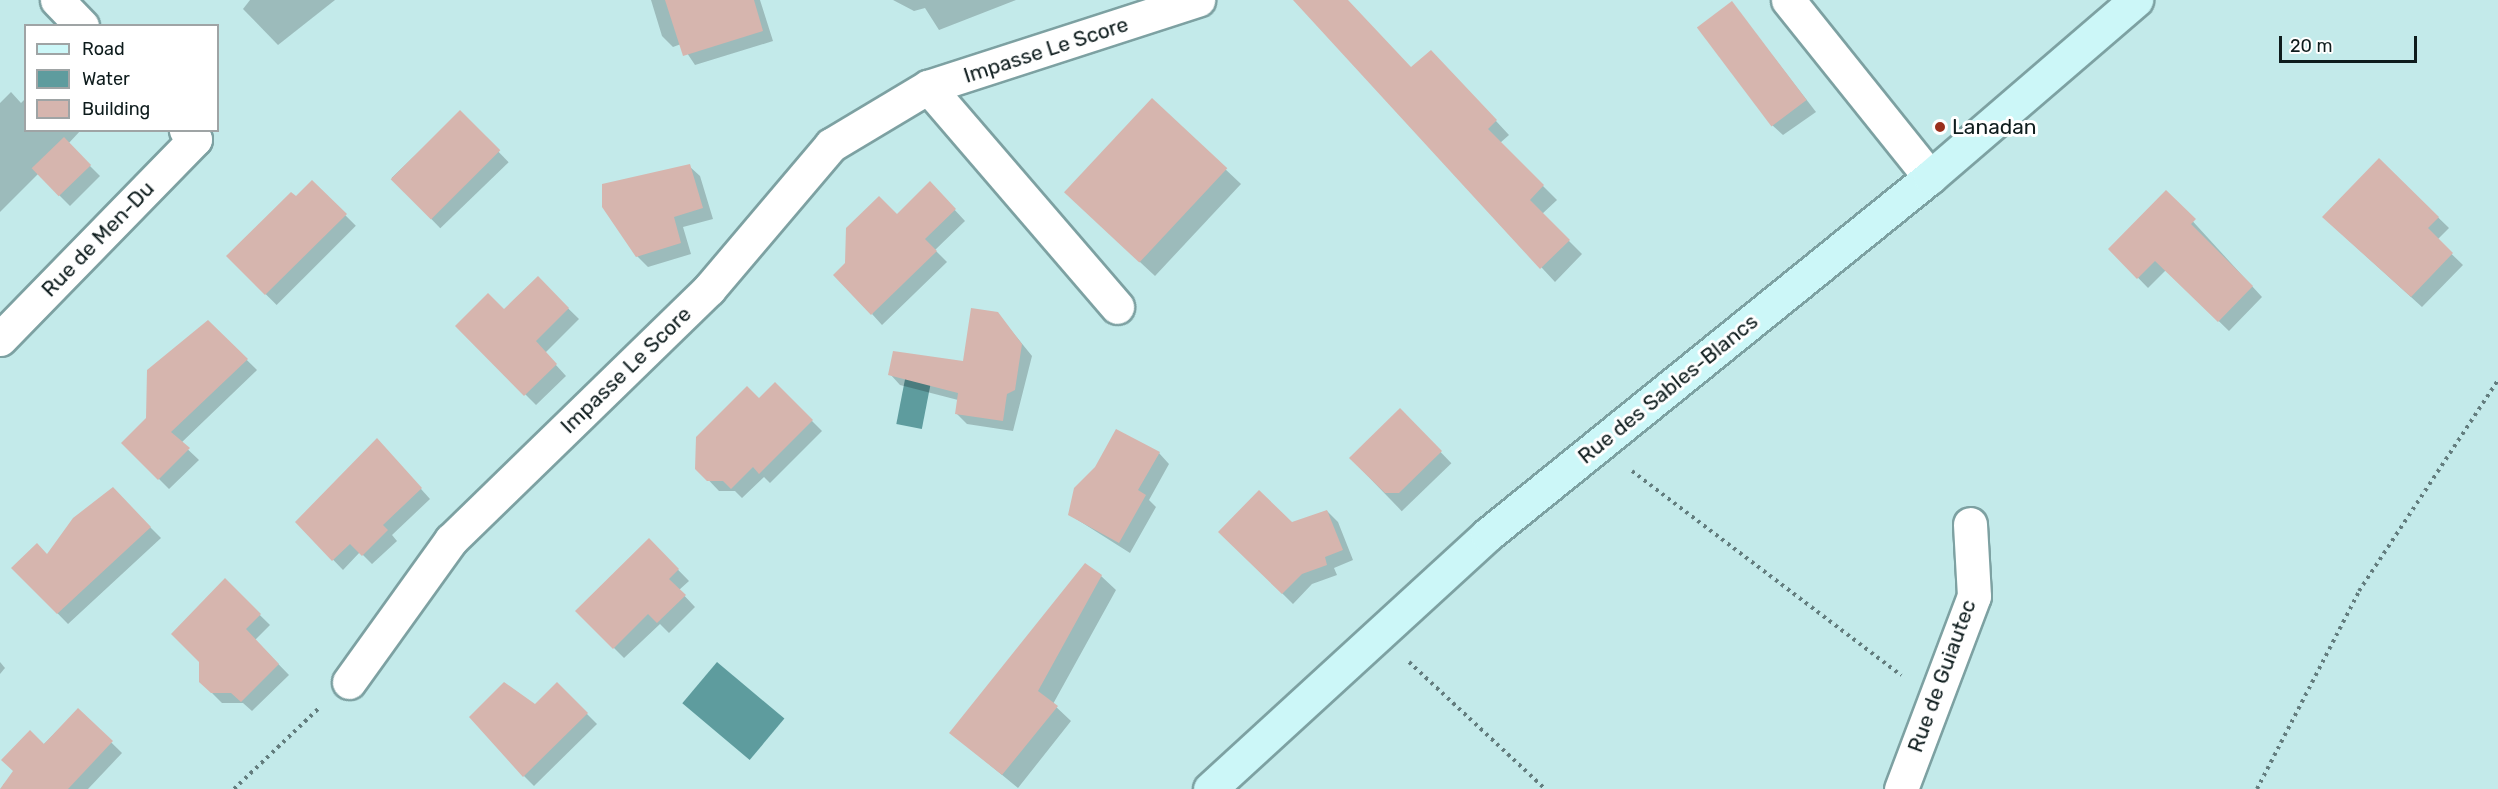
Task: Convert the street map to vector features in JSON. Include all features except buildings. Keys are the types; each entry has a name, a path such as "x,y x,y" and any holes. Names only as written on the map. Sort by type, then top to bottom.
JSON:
{"street":[{"path":"57,0 80,24"},
{"name":"Impasse Le Score","path":"350,680 451,540 709,290 831,145 928,87 1198,0"},
{"path":"1788,0 1930,177"},
{"name":"Rue des Sables-Blancs","path":"1210,789 1378,632 1598,445 1930,177 2136,0"},
{"name":"Impasse Le Score","path":"928,87 1117,307"},
{"name":"Rue de Men-Du","path":"0,339 191,135"},
{"name":"Rue de Guiautec","path":"1901,789 1933,699 1974,596 1970,524"}],"path":[{"path":"2257,789 2360,591 2498,380"},
{"path":"1598,445 1933,699"},
{"path":"1378,632 1545,789"},
{"path":"234,789 350,680"}],"water":[{"path":"907,369 933,374 922,429 896,424"},
{"path":"717,662 784,719 750,760 682,703"}],"place":[{"name":"Lanadan","path":"1940,127"}]}
